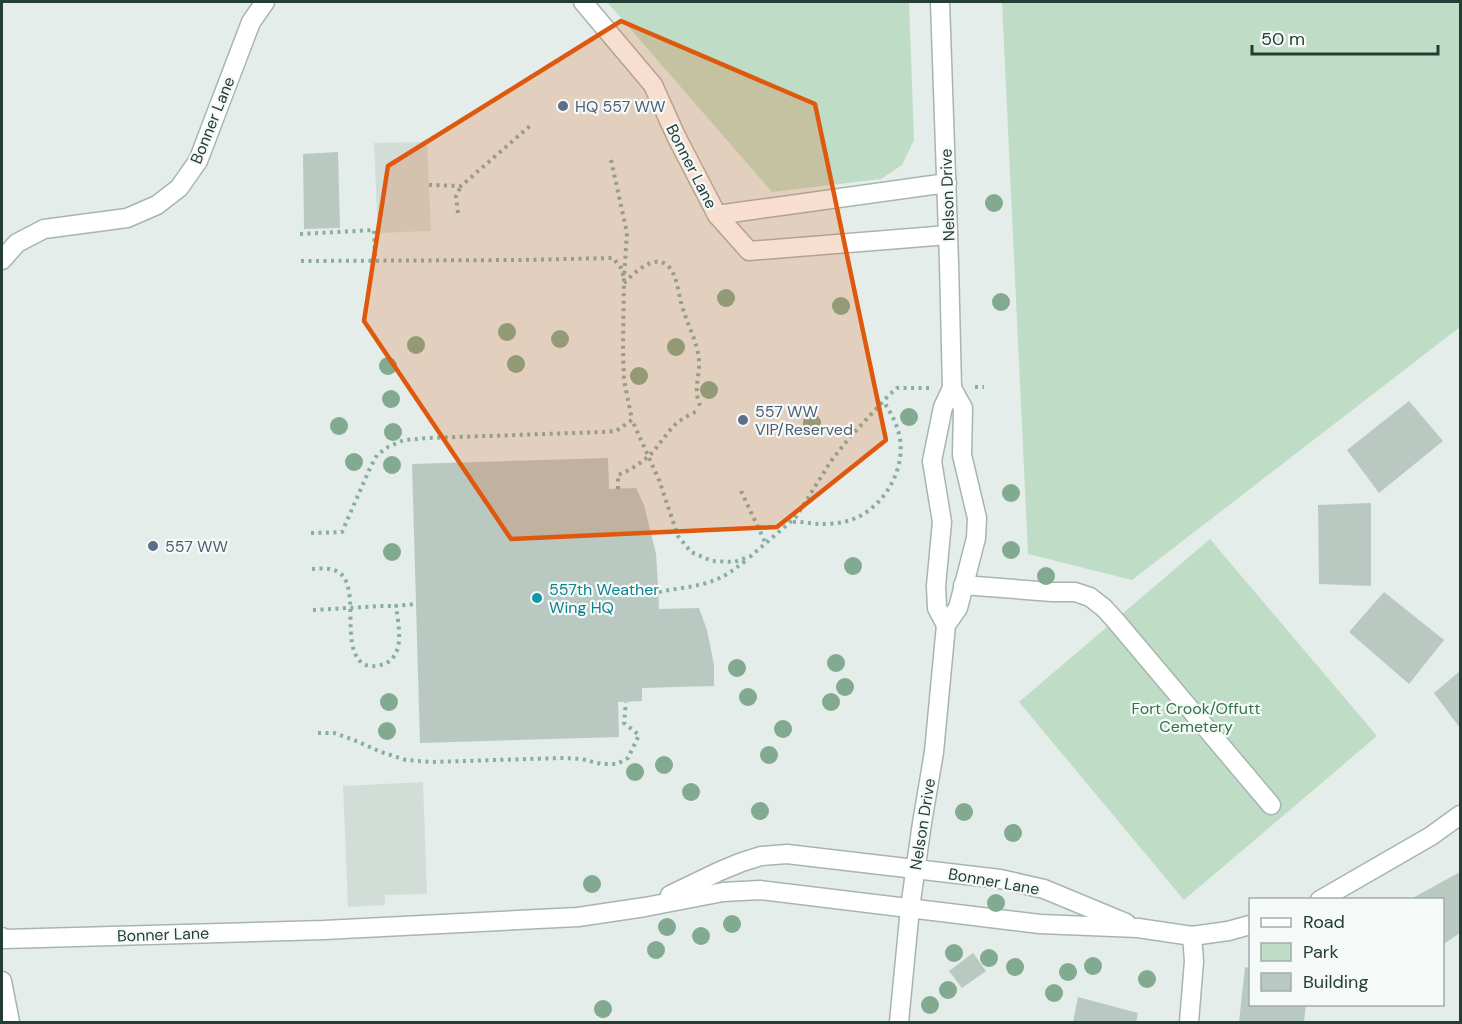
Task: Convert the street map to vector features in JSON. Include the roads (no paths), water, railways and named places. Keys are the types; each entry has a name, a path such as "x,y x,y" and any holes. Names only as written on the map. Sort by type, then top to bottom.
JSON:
{"street":[{"name":"Bonner Lane","path":"2,260 17,243 44,229 127,218 157,205 179,188 198,161 251,22 264,2"},
{"name":"Bonner Lane","path":"584,2 653,85 676,136 717,215 749,250 948,235"},
{"name":"Nelson Drive","path":"899,1023 915,869 934,752 946,625 937,608 936,586 942,522 932,461 943,407 952,388 940,2"},
{"name":"Bonner Lane","path":"717,215 946,183"},
{"name":"Nelson Drive","path":"946,625 958,608 976,538 977,518 962,455 963,408 952,388"},
{"path":"963,585 1075,592 1090,597 1115,620 1271,805"},
{"path":"1323,898 1431,836 1461,815"},
{"name":"Bonner Lane","path":"645,907 720,871 761,856 787,854 1000,879 1044,889 1138,928"},
{"name":"Bonner Lane","path":"2,937 4,939 324,930 578,917 723,892 760,890 1040,924 1138,928 1192,936 1249,926"},
{"path":"1189,1023 1194,961 1192,936"},
{"path":"2,981 10,1023"}],"place":[{"name":"HQ 557 WW","path":"563,106"},
{"name":"557 WW VIP/Reserved","path":"743,420"},
{"name":"557 WW","path":"153,546"},
{"name":"557th Weather Wing HQ","path":"537,598"}],"park label":[{"name":"Fort Crook/Offutt Cemetery","path":"1196,717"}]}
